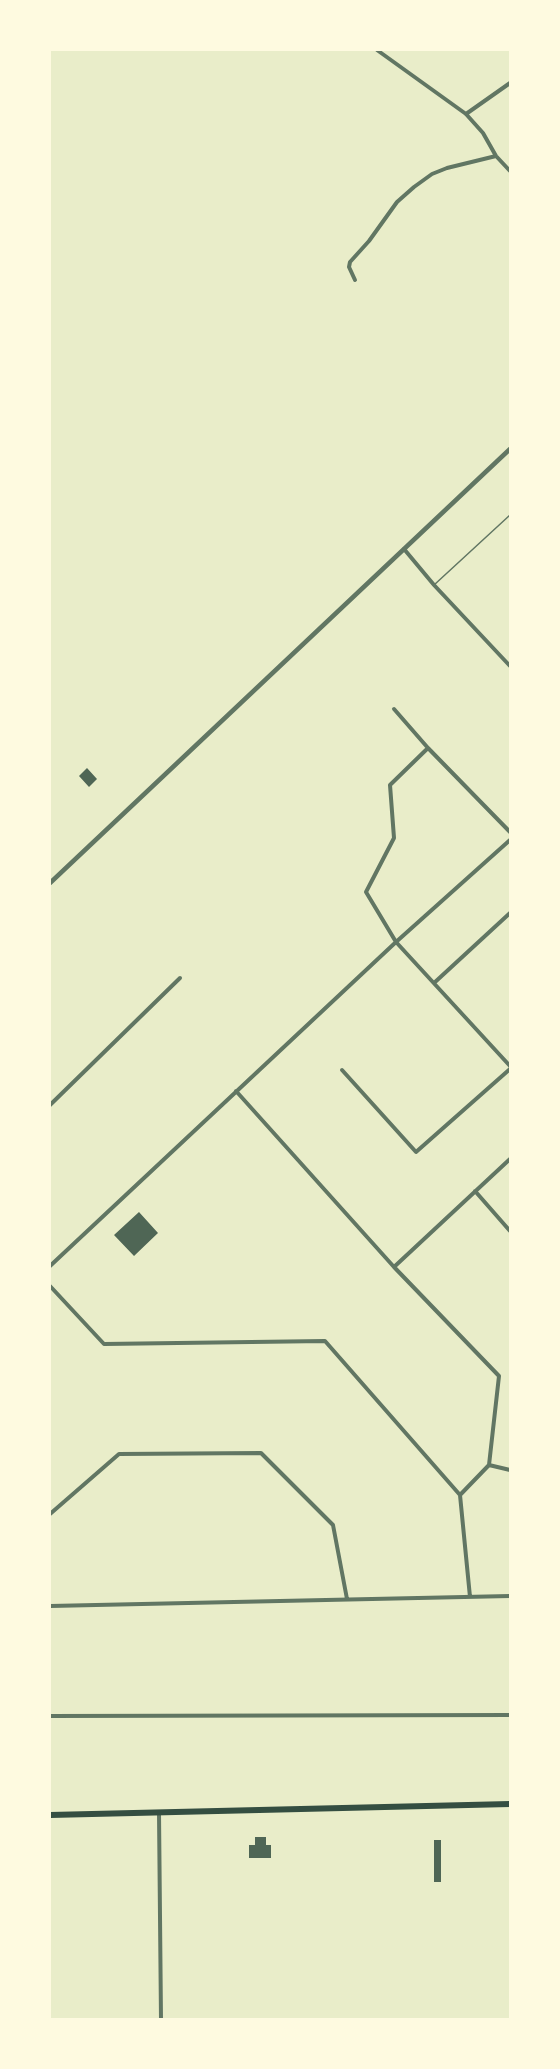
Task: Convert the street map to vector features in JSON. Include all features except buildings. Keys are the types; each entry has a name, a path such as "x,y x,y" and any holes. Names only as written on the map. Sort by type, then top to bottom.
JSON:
{"highway":[{"path":"50,1815 510,1804"}],"street":[{"path":"378,50 466,114 483,133 496,156 510,171"},
{"path":"466,114 510,83"},
{"path":"355,280 349,267 350,262 369,241 397,202 414,187 432,174 447,168 496,156"},
{"path":"50,883 510,449"},
{"path":"404,549 434,585 510,666"},
{"path":"394,709 428,748 510,832"},
{"path":"342,1070 416,1152 510,1068 396,942 366,892 394,838 390,785 428,748"},
{"path":"50,1266 396,942 510,840"},
{"path":"434,983 510,913"},
{"path":"50,1105 180,978"},
{"path":"236,1091 394,1267 499,1376 489,1465 460,1495"},
{"path":"394,1267 510,1159"},
{"path":"475,1191 510,1231"},
{"path":"50,1286 104,1344 325,1341 460,1495 470,1597"},
{"path":"50,1514 119,1454 261,1453 333,1525 347,1599"},
{"path":"489,1465 510,1470"},
{"path":"50,1605 510,1596"},
{"path":"50,1716 510,1714"},
{"path":"159,1813 161,2019"}],"lane":[{"path":"434,585 510,515"}]}
